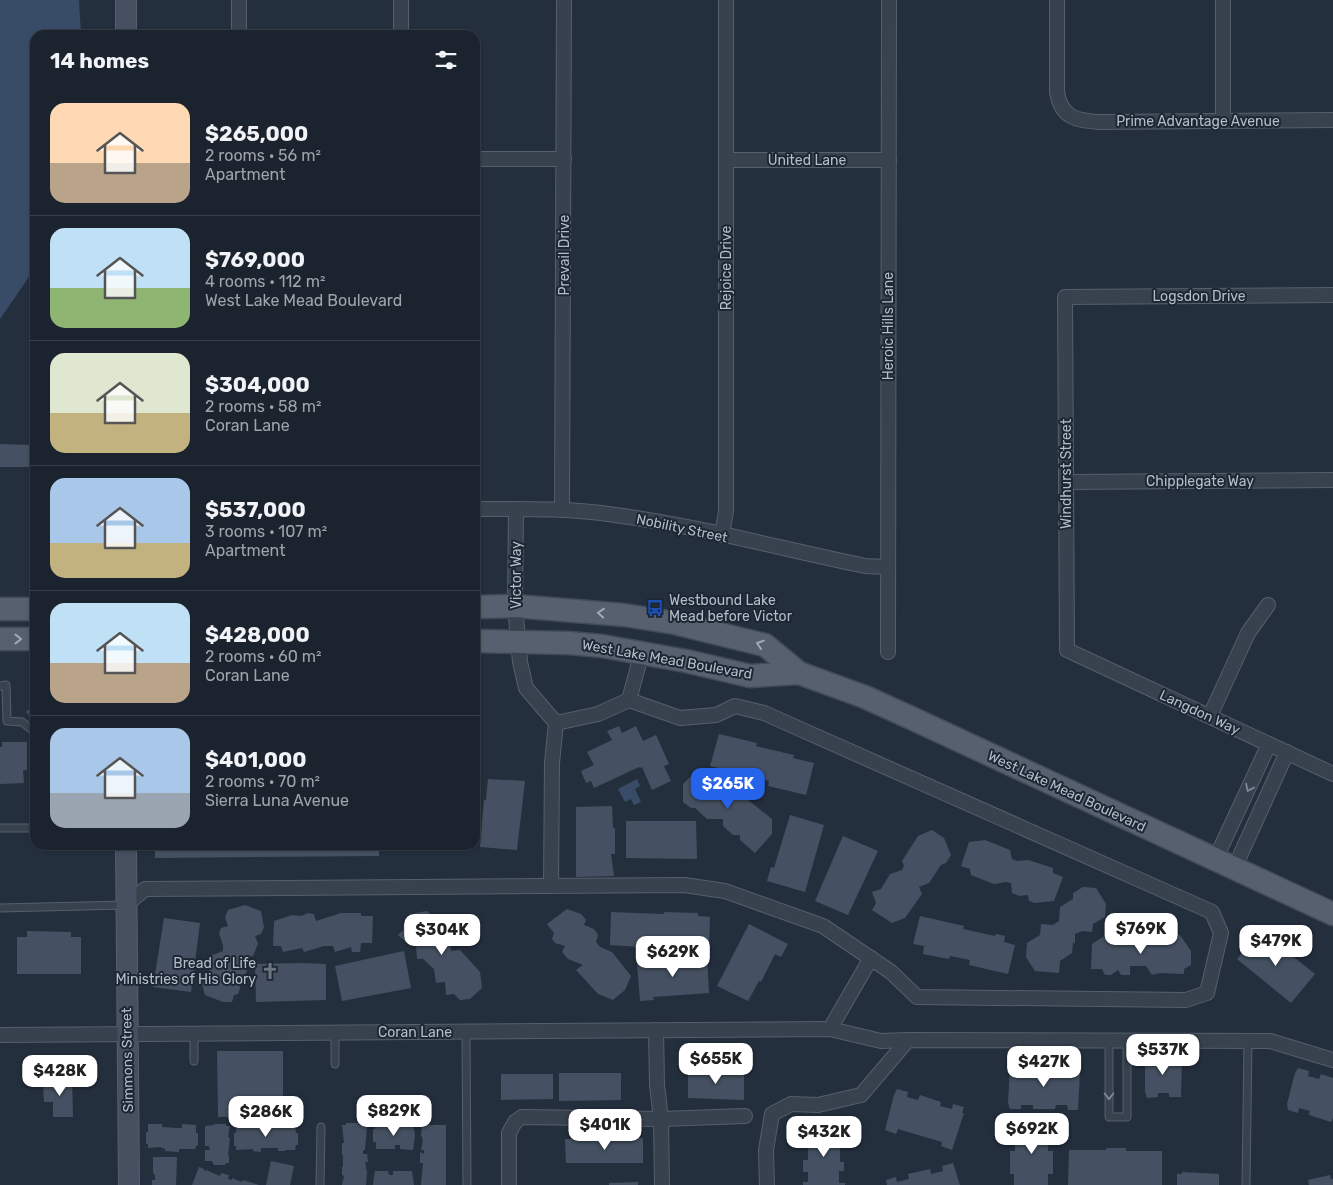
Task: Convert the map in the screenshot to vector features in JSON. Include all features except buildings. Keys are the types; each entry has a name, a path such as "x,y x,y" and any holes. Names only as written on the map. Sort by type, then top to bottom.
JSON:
{"main road":[{"path":"126,0 126,30"},
{"name":"West Lake Mead Boulevard","path":"480,606 515,606 624,615 674,623 765,645 799,673 865,697 1333,914"},
{"path":"0,609 30,609"},
{"path":"0,639 30,639"},
{"name":"West Lake Mead Boulevard","path":"480,641 570,643 642,652 750,676 799,673"},
{"name":"Simmons Street","path":"126,850 129,1185"}],"street":[{"path":"239,0 239,30"},
{"path":"401,0 401,30"},
{"name":"Prevail Drive","path":"562,510 564,0"},
{"name":"Rejoice Drive","path":"722,536 726,510 726,0"},
{"name":"Heroic Hills Lane","path":"888,652 889,0"},
{"name":"Prime Advantage Avenue","path":"1057,0 1057,92 1061,107 1065,113 1082,120 1092,121 1333,120"},
{"path":"1223,0 1223,121"},
{"path":"480,159 564,159"},
{"name":"United Lane","path":"726,160 889,160"},
{"name":"Logsdon Drive","path":"1065,297 1333,296"},
{"name":"Windhurst Street","path":"1065,297 1067,650"},
{"name":"Chipplegate Way","path":"1066,482 1333,480"},
{"name":"Nobility Street","path":"480,509 562,510 632,517 865,566 887,567"},
{"name":"Victor Way","path":"516,509 515,606 520,662 526,688 556,723"},
{"path":"1210,716 1248,633 1268,605"},
{"name":"Langdon Way","path":"1067,650 1333,774"},
{"path":"629,700 642,652"},
{"path":"126,906 145,889 148,889 551,886 684,885 725,891 823,926 891,972 917,997 1186,1000 1207,993 1221,932 1212,912 764,713 735,706 716,715 680,718 629,700 598,714 556,723 552,763 551,886"},
{"path":"1224,864 1269,744"},
{"path":"1224,864 1287,752"},
{"path":"830,1029 871,958"},
{"name":"Coran Lane","path":"0,1035 194,1032 830,1029 881,1041 1270,1041 1333,1060"},
{"path":"656,1030 657,1086 661,1119 662,1185"},
{"path":"767,1185 766,1150 772,1114 791,1104 818,1105 861,1095 908,1040"},
{"path":"509,1185 509,1133 515,1122 522,1117 661,1119 745,1116"}],"lane":[{"path":"0,686 6,686 7,721 22,722 30,728"},
{"path":"0,828 30,828"},
{"path":"0,908 126,906"},
{"path":"194,1032 194,1060"},
{"path":"335,1032 335,1064"},
{"path":"466,1032 466,1185"},
{"path":"1109,1040 1109,1117 1127,1117 1127,1041"},
{"path":"1246,1185 1248,1041"},
{"path":"320,1185 321,1127"}],"water":[{"path":"0,0 79,0 81,30 30,30 30,275 0,319"},
{"path":"637,779 640,786 635,789 641,802 634,805 631,799 625,802 618,789"}],"place":[{"name":"Westbound Lake Mead before Victor","path":"655,608"},
{"name":"Bread of Life Ministries of His Glory","path":"270,971"}]}
